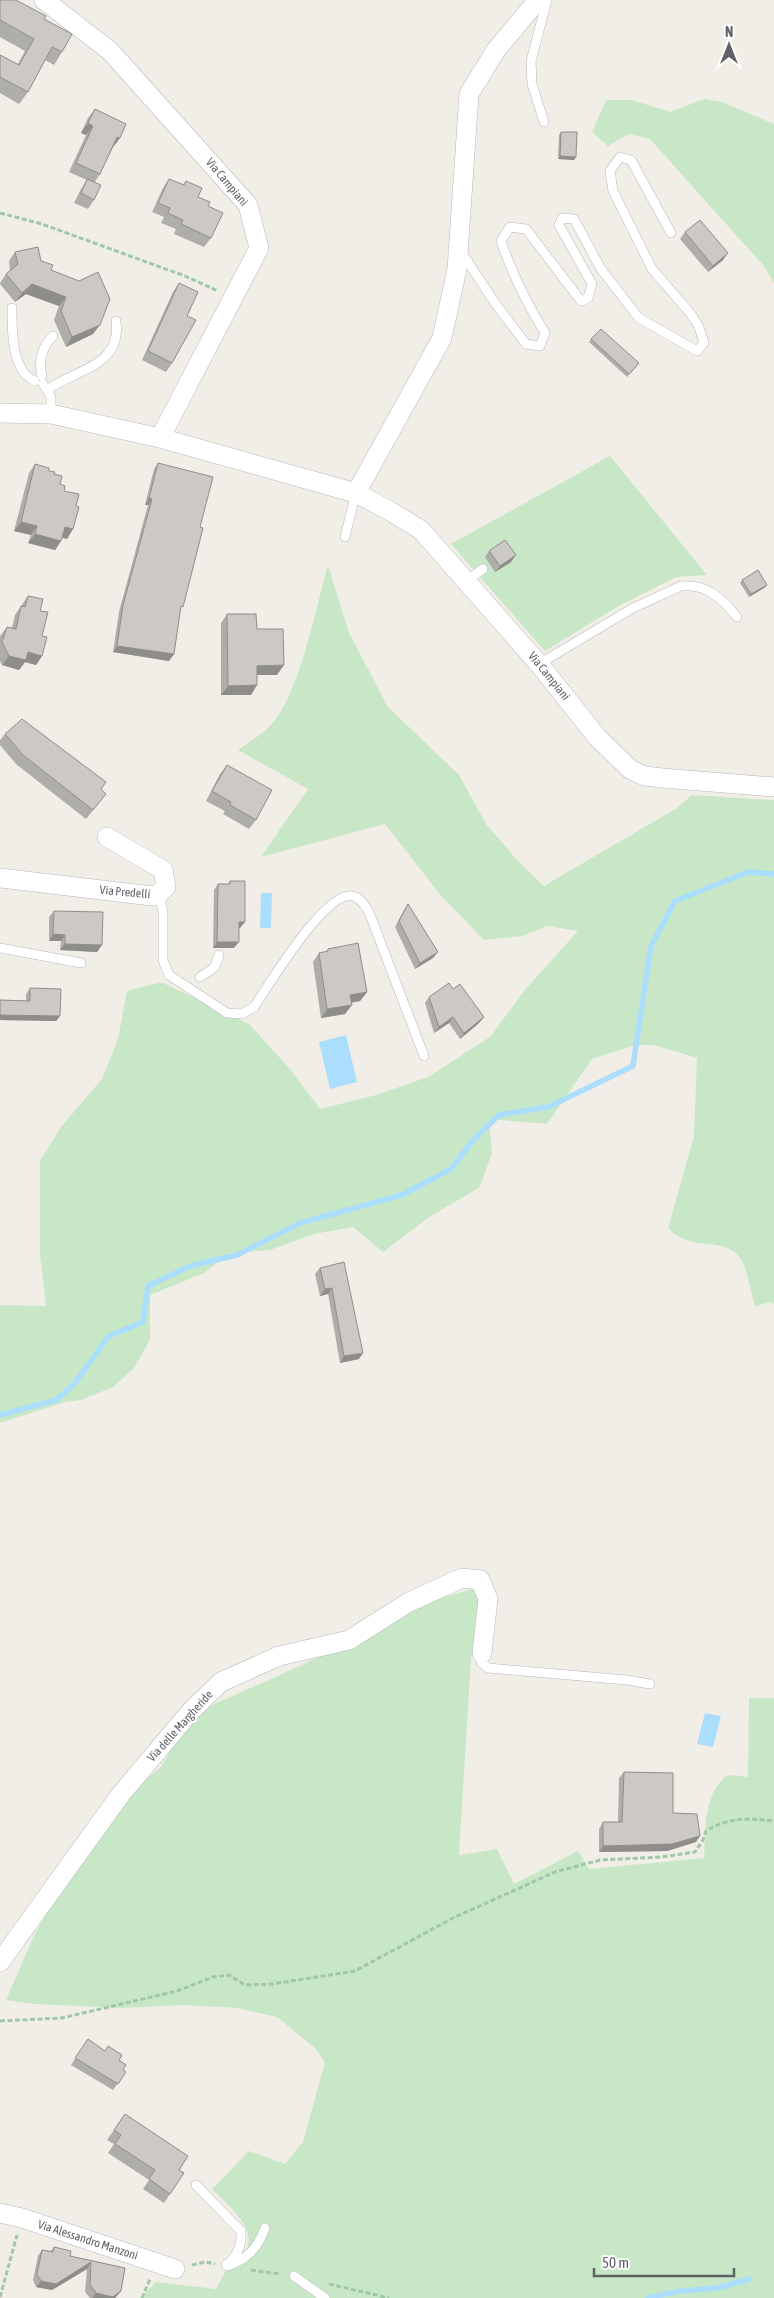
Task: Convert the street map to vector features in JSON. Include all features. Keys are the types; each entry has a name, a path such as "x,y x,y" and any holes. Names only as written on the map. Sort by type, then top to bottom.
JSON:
{"street":[{"name":"Via Campiani","path":"44,0 110,51 248,205 259,248 160,438"},
{"path":"356,493 442,338 457,268 469,94 496,50 538,0"},
{"name":"Via Campiani","path":"0,414 51,414 160,438 356,493 421,530 539,664 598,737 631,770 645,776 774,788"},
{"name":"Via Predelli","path":"0,878 152,896 159,894 166,887 163,870 107,837"},
{"name":"Via delle Margheride","path":"0,1962 121,1794 191,1711 221,1682 279,1656 348,1640 409,1602 462,1578 480,1580 488,1598 482,1654"},
{"name":"Via Alessandro Manzoni","path":"0,2213 22,2218 175,2269"}],"lane":[{"path":"544,122 532,84 531,61 546,0"},
{"path":"459,248 497,306 526,344 540,346 545,332 532,312 509,264 501,241 510,227 526,230 581,301 588,298 592,284 559,225 562,218 574,219 601,269 639,318 697,351 704,343 700,327 652,270 613,191 610,171 620,157 632,160 671,233"},
{"path":"12,308 12,331 20,366 29,378 42,382 107,358 118,335 116,321"},
{"path":"51,414 51,397 42,382 41,359 44,346 53,336"},
{"path":"345,536 356,493"},
{"path":"466,581 483,569"},
{"path":"539,664 631,609 682,586 689,585 708,590 725,601 737,617"},
{"path":"159,894 163,912 164,960 169,975 220,1010 242,1014 254,1007 304,933 337,898 352,895 360,898 369,912 424,1056"},
{"path":"0,948 80,964"},
{"path":"185,986 215,967 219,955"},
{"path":"482,1654 482,1662 488,1668 627,1680 650,1684"},
{"path":"196,2185 241,2231 242,2241 239,2250 227,2266"},
{"path":"227,2266 247,2256 257,2247 265,2228"},
{"path":"294,2276 325,2298"}],"path":[{"path":"0,213 42,224 122,253 185,276 233,298"},
{"path":"0,2021 62,2018 178,1990 213,1977 229,1975 245,1985 272,1984 355,1971 453,1918 555,1872 600,1860 695,1852 703,1840 706,1831 718,1822 746,1818 774,1821"},
{"path":"0,2297 20,2227"},
{"path":"175,2269 205,2262 294,2276 389,2298"}],"green space":[{"path":"704,99 722,102 774,124 774,283 763,265 650,139 629,134 608,146 592,132 606,100 632,100 670,112"},
{"path":"610,456 707,575 676,577 617,607 545,651 451,544"},
{"path":"328,565 349,633 388,707 459,775 486,824 517,860 544,886 677,808 692,795 774,800 774,1304 771,1302 755,1306 745,1268 740,1258 733,1251 725,1247 686,1240 677,1236 668,1228 694,1136 697,1058 654,1045 635,1045 592,1059 547,1124 489,1119 492,1153 479,1188 432,1215 383,1252 353,1227 314,1234 270,1250 230,1253 204,1273 150,1295 150,1340 134,1368 113,1387 81,1400 65,1402 0,1423 0,1305 46,1306 40,1255 40,1161 61,1127 102,1079 118,1039 127,991 161,982 249,1024 290,1069 320,1109 376,1095 428,1077 490,1037 524,991 578,931 547,926 523,936 484,940 442,897 385,824 261,857 308,789 238,750 272,724 291,691 306,648"},
{"path":"473,1589 481,1604 471,1658 459,1855 497,1849 514,1884 578,1851 589,1869 704,1858 707,1813 719,1783 727,1775 748,1777 749,1698 774,1698 774,2298 140,2298 156,2282 216,2289 229,2265 244,2252 249,2241 248,2233 238,2216 212,2189 249,2151 285,2164 303,2142 325,2062 315,2048 277,2017 237,2008 185,2005 122,2008 34,2004 6,2000 33,1938 55,1897 118,1801 161,1767 192,1714 302,1665 412,1606"}],"water":[{"path":"261,893 272,893 271,928 260,928"},
{"path":"346,1035 357,1082 330,1089 319,1042"},
{"path":"705,1713 721,1716 713,1747 697,1744"}],"building":[{"path":"0,0 16,0 46,16 44,19 72,34 62,52 52,47 28,92 0,77 0,55 19,65 34,39 0,20"},
{"path":"95,109 126,124 120,138 117,137 100,174 76,163 93,126 88,123"},
{"path":"561,132 577,132 576,157 560,156"},
{"path":"87,179 101,185 94,200 81,193"},
{"path":"169,179 184,185 186,181 202,188 198,197 210,202 208,206 223,213 211,238 181,224 183,220 168,213 170,208 158,203"},
{"path":"700,220 728,253 713,266 685,232"},
{"path":"38,247 41,261 53,265 51,270 79,281 98,272 110,299 100,325 72,337 61,311 66,297 32,284 22,293 6,274 18,264 15,252"},
{"path":"179,283 198,292 187,316 196,320 172,363 148,351"},
{"path":"601,329 639,363 629,374 591,339"},
{"path":"158,463 213,477 200,527 203,528 183,607 181,606 174,654 117,646 123,605 152,499 149,498"},
{"path":"35,464 49,468 49,471 62,476 60,484 65,486 64,491 79,494 76,506 79,507 73,529 65,527 61,541 35,534 37,526 21,522"},
{"path":"505,540 516,555 500,566 489,551"},
{"path":"758,570 767,585 751,594 742,580"},
{"path":"28,596 43,599 40,611 48,612 42,636 47,637 42,656 28,652 26,660 9,656 2,642 7,627 16,629 21,606 25,607"},
{"path":"227,614 256,614 257,629 283,629 284,665 257,666 257,685 228,686"},
{"path":"22,719 106,782 101,789 106,794 93,810 23,755 5,734"},
{"path":"227,765 272,790 256,820 230,805 231,802 212,791"},
{"path":"230,881 245,881 245,922 239,922 239,942 217,942 218,884 230,884"},
{"path":"408,904 438,952 420,963 399,921"},
{"path":"54,911 103,912 102,945 65,944 65,935 53,934"},
{"path":"358,943 367,992 350,995 352,1005 327,1009 319,953 328,951 328,949"},
{"path":"449,983 453,989 460,984 484,1017 464,1033 453,1017 439,1027 429,997"},
{"path":"30,988 61,989 60,1016 0,1015 0,1000 30,1001"},
{"path":"344,1262 363,1353 344,1356 332,1288 325,1289 320,1268"},
{"path":"624,1772 673,1773 673,1813 697,1814 700,1836 672,1844 603,1846 603,1822 622,1822"},
{"path":"88,2039 105,2051 108,2046 122,2055 119,2060 126,2065 123,2070 126,2072 118,2084 75,2058"},
{"path":"125,2114 188,2156 179,2170 184,2173 170,2194 149,2179 155,2170 115,2144 121,2135 114,2130"},
{"path":"54,2247 71,2251 70,2256 125,2268 121,2291 113,2297 96,2293 90,2285 91,2262 56,2284 41,2281 37,2274 42,2250 53,2252"}],"waterway":[{"path":"0,1415 56,1400 74,1384 109,1336 143,1322 148,1286 190,1266 237,1255 300,1223 402,1195 451,1169 473,1140 499,1115 548,1107 633,1066 651,946 675,901 748,872 774,874"},
{"path":"648,2298 680,2291 718,2288 749,2279"}]}
